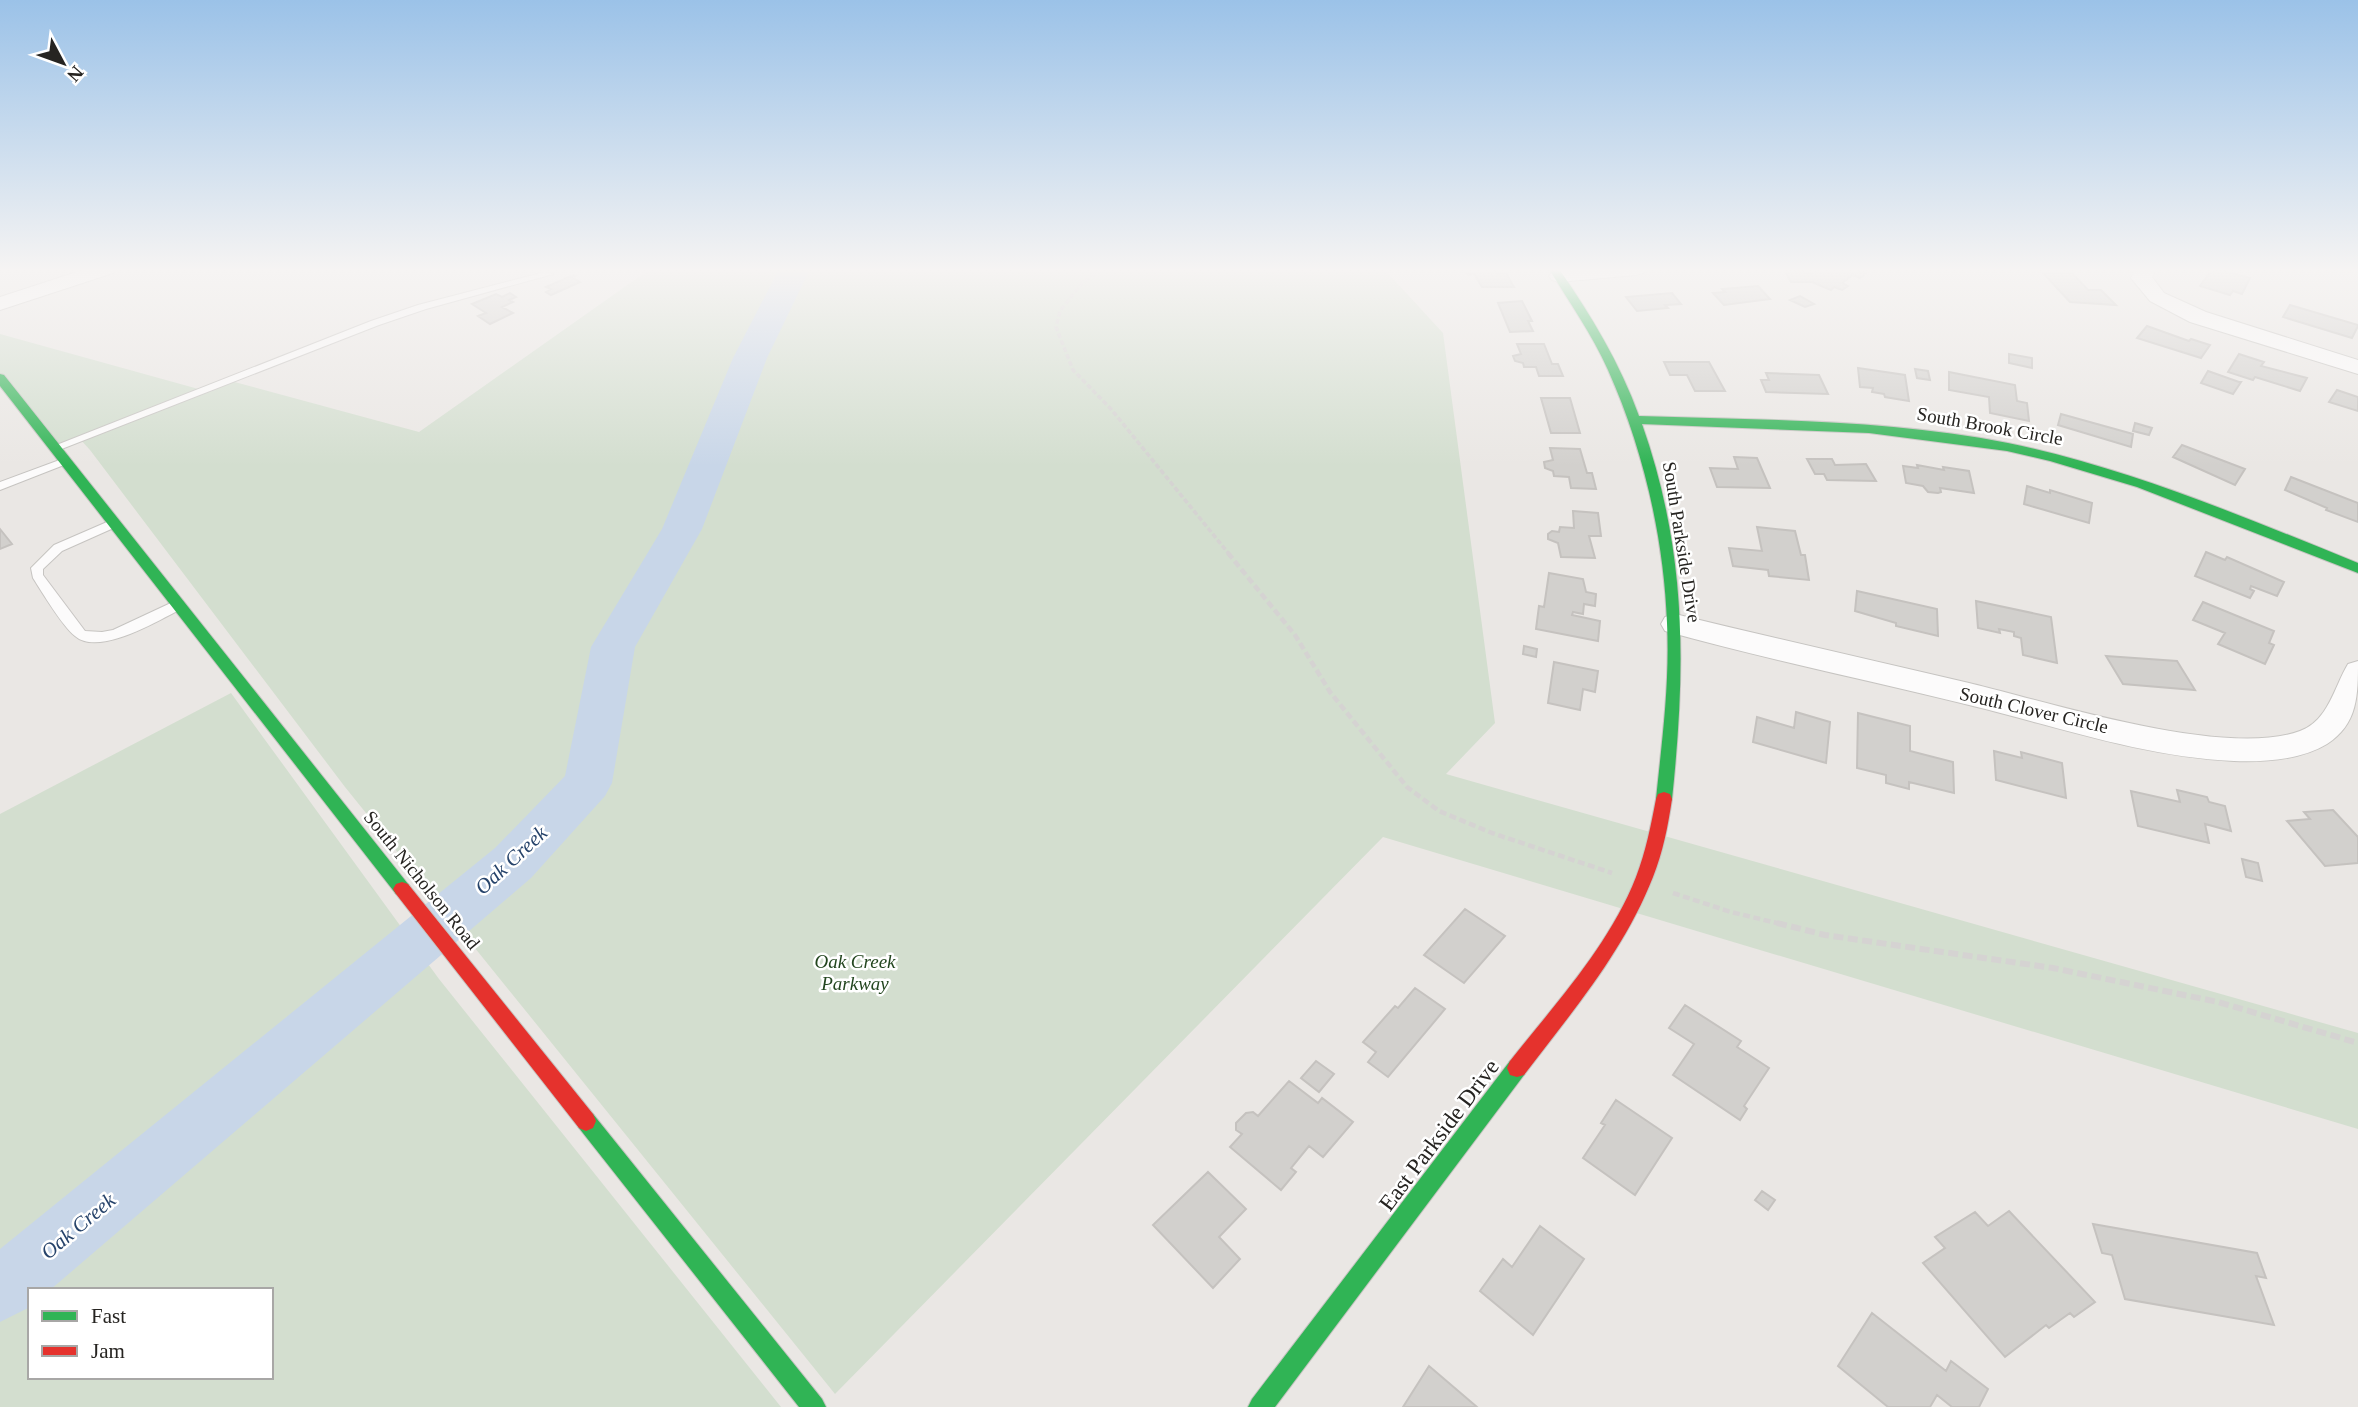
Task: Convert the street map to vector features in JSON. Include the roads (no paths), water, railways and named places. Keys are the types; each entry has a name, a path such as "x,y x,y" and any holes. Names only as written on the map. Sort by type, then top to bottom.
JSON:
{"street":[{"name":"South Parkside Drive","path":"1595,335 1613,363 1637,420 1652,472 1675,624 1663,818 1644,884"},
{"path":"2255,335 2358,367"},
{"name":"South Nicholson Road","path":"0,377 7,397 55,448 814,1407"},
{"name":"South Brook Circle","path":"1637,420 1872,429 2010,447 2144,486 2358,568"},
{"name":"South Clover Circle","path":"1675,624 2143,736 2244,751 2272,750 2307,741 2329,728 2345,706 2358,671"},
{"name":"East Parkside Drive","path":"1260,1407 1601,959 1630,915 1644,884"}],"lane":[{"path":"55,448 345,335"},
{"path":"0,486 65,461"},
{"path":"114,523 58,548 37,568 37,575 80,634 88,639 105,637 178,605"}],"waterway":[{"name":"Oak Creek","path":"0,1290 513,863 588,783 613,647 682,529 762,335"}],"park label":[{"name":"Oak Creek Parkway","path":"855,972"}]}
